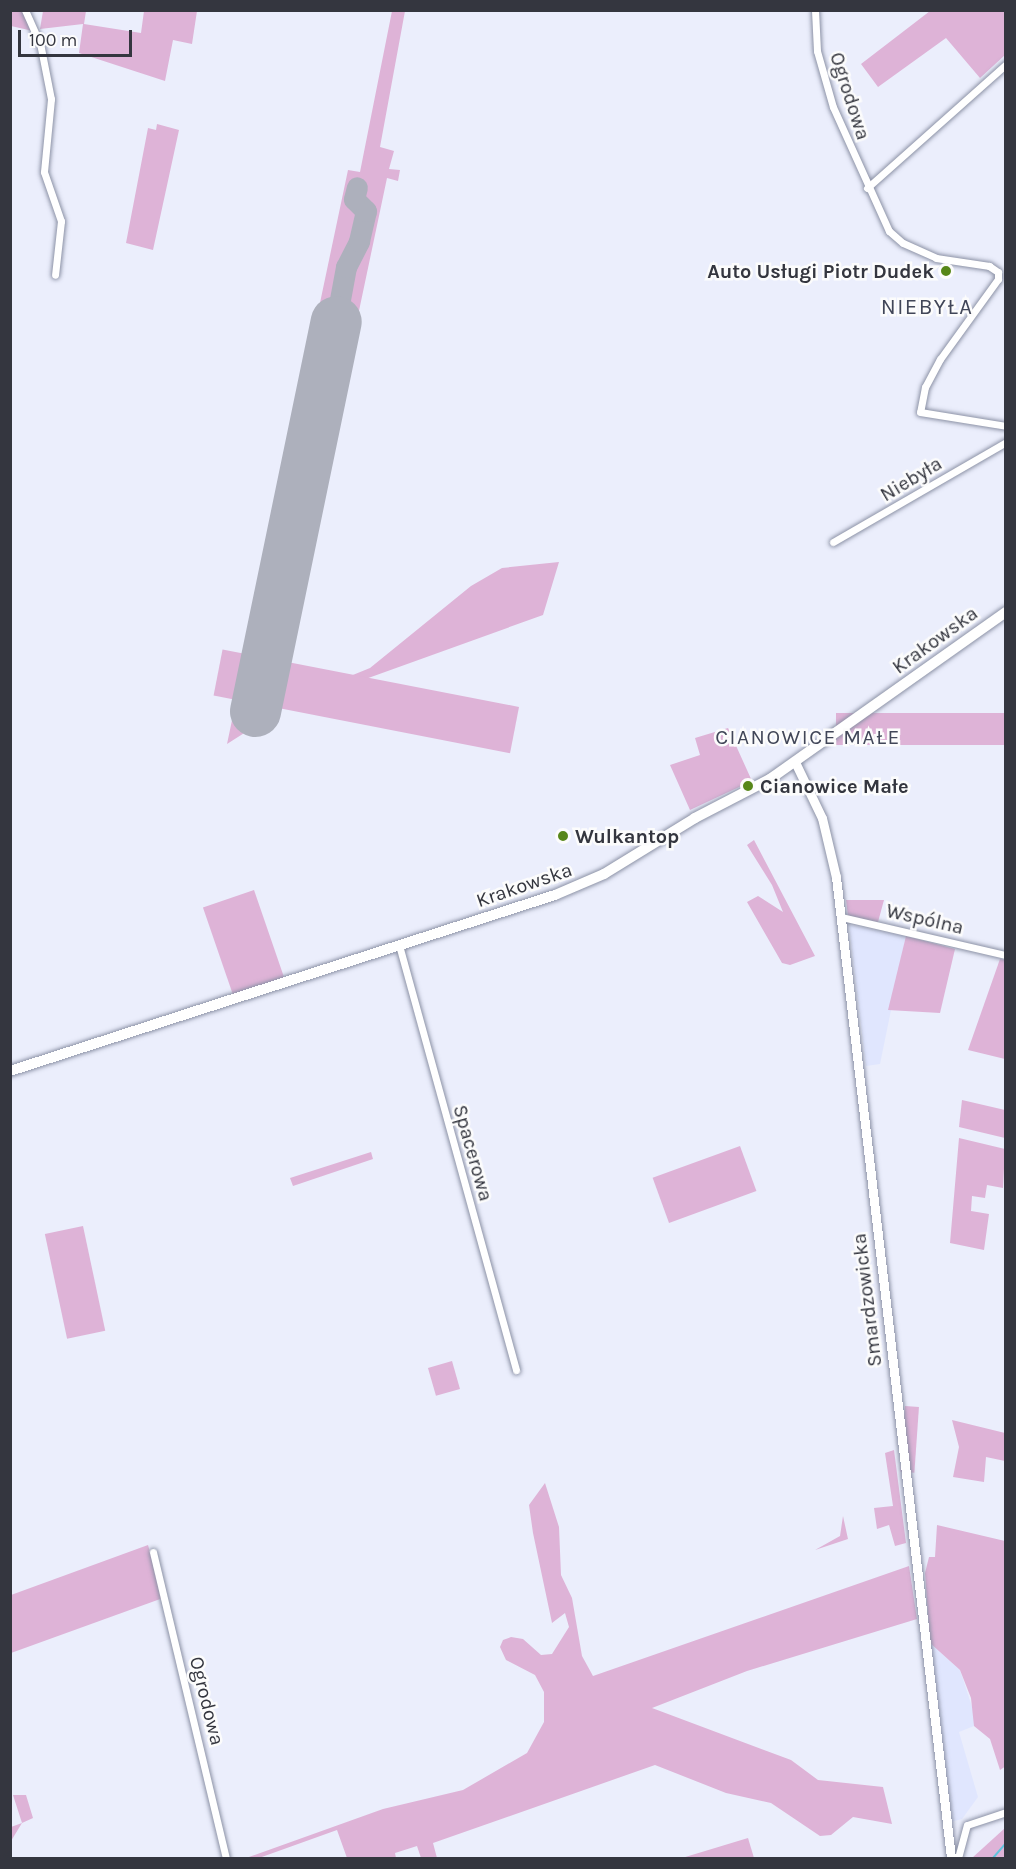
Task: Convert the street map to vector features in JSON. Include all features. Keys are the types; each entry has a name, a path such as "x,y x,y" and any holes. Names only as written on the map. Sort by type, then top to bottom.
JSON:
{"main road":[{"name":"Krakowska","path":"10,1071 555,895 604,874 795,762 1005,612"}],"street":[{"path":"25,10 40,43 51,99 44,172 61,221 55,275"},
{"name":"Ogrodowa","path":"815,10 817,51 830,98 867,188 889,231 903,243 948,263 995,269 998,279 940,359 925,387 920,412 1005,426"},
{"path":"867,188 1005,64"},
{"name":"Niebyła","path":"833,542 1005,442"},
{"name":"Smardzowicka","path":"795,762 828,839 841,917 951,1858"},
{"name":"Wspólna","path":"841,917 1004,955"},
{"name":"Spacerowa","path":"399,945 516,1370"},
{"name":"Ogrodowa","path":"153,1552 226,1858"},
{"path":"958,1858 967,1825 1005,1812"}],"shaded area":[{"path":"11,11 22,11 33,31 11,26"},
{"path":"43,11 86,11 84,24 141,33 144,11 197,11 192,44 173,40 165,81 79,53 83,24 40,29"},
{"path":"392,11 405,11 380,147 394,151 389,169 400,170 398,181 387,178 274,714 227,744 348,170 360,172"},
{"path":"930,11 1005,11 1005,55 980,78 946,38 878,87 861,64"},
{"path":"157,124 179,130 153,250 126,243 148,128 156,130"},
{"path":"559,562 543,615 285,708 311,692 370,668 471,586 502,568"},
{"path":"223,649 519,707 510,753 214,696"},
{"path":"836,713 1005,713 1005,745 836,745"},
{"path":"728,728 752,781 690,810 670,765 700,755 695,738"},
{"path":"754,840 815,956 790,965 782,963 747,902 758,896 783,912 772,885 747,845"},
{"path":"254,890 284,978 233,996 203,908"},
{"path":"846,900 884,900 878,922 848,916"},
{"path":"849,925 906,936 880,1064 866,1066"},
{"path":"906,936 955,949 940,1013 888,1010"},
{"path":"1000,959 1005,960 1005,1059 968,1050"},
{"path":"962,1100 1005,1110 1005,1138 959,1127"},
{"path":"959,1138 1005,1149 1003,1188 987,1185 985,1198 972,1196 971,1211 989,1214 984,1250 950,1243"},
{"path":"740,1146 756,1191 669,1223 653,1178"},
{"path":"371,1152 373,1159 293,1186 290,1178"},
{"path":"83,1226 105,1331 67,1339 45,1234"},
{"path":"452,1361 460,1389 436,1396 428,1368"},
{"path":"905,1406 919,1407 914,1473 900,1472"},
{"path":"952,1420 1005,1433 1005,1461 986,1457 984,1482 953,1477 959,1447"},
{"path":"894,1450 906,1543 895,1546 889,1525 877,1529 874,1508 893,1506 885,1453"},
{"path":"545,1483 559,1527 561,1575 572,1598 582,1656 593,1676 909,1566 917,1619 747,1671 652,1708 791,1760 818,1780 883,1787 892,1824 853,1817 831,1835 820,1836 771,1803 726,1793 655,1765 433,1843 437,1858 421,1858 417,1846 395,1853 396,1858 347,1858 337,1830 259,1858 246,1858 383,1809 463,1790 527,1753 544,1722 544,1692 535,1675 506,1660 500,1647 503,1640 511,1637 523,1639 541,1655 552,1654 569,1627 565,1613 552,1623 533,1533 529,1505"},
{"path":"843,1516 848,1539 815,1550 840,1536"},
{"path":"937,1525 1005,1541 1006,1766 1000,1770 990,1739 974,1726 971,1698 960,1670 930,1643 925,1573 929,1557 935,1557"},
{"path":"148,1545 163,1598 11,1653 11,1595"},
{"path":"930,1643 960,1670 976,1719 974,1726 959,1732 978,1797 962,1819 950,1822"},
{"path":"13,1795 26,1795 33,1818 22,1823"},
{"path":"22,1823 11,1841 11,1827"},
{"path":"1005,1828 1005,1858 972,1858"},
{"path":"748,1838 754,1858 682,1858"}],"waterway":[{"path":"993,1858 1006,1843"}],"taxiway":[{"path":"336,321 346,267 359,241 366,211 354,199 357,187"}],"runway":[{"path":"255,711 336,321"}],"place":[{"name":"Auto Usługi Piotr Dudek","path":"946,271"},
{"name":"Cianowice Małe","path":"748,786"},
{"name":"Wulkantop","path":"563,836"}],"district":[{"name":"NIEBYŁA","path":"927,308"},
{"name":"CIANOWICE MAŁE","path":"808,737"}]}
